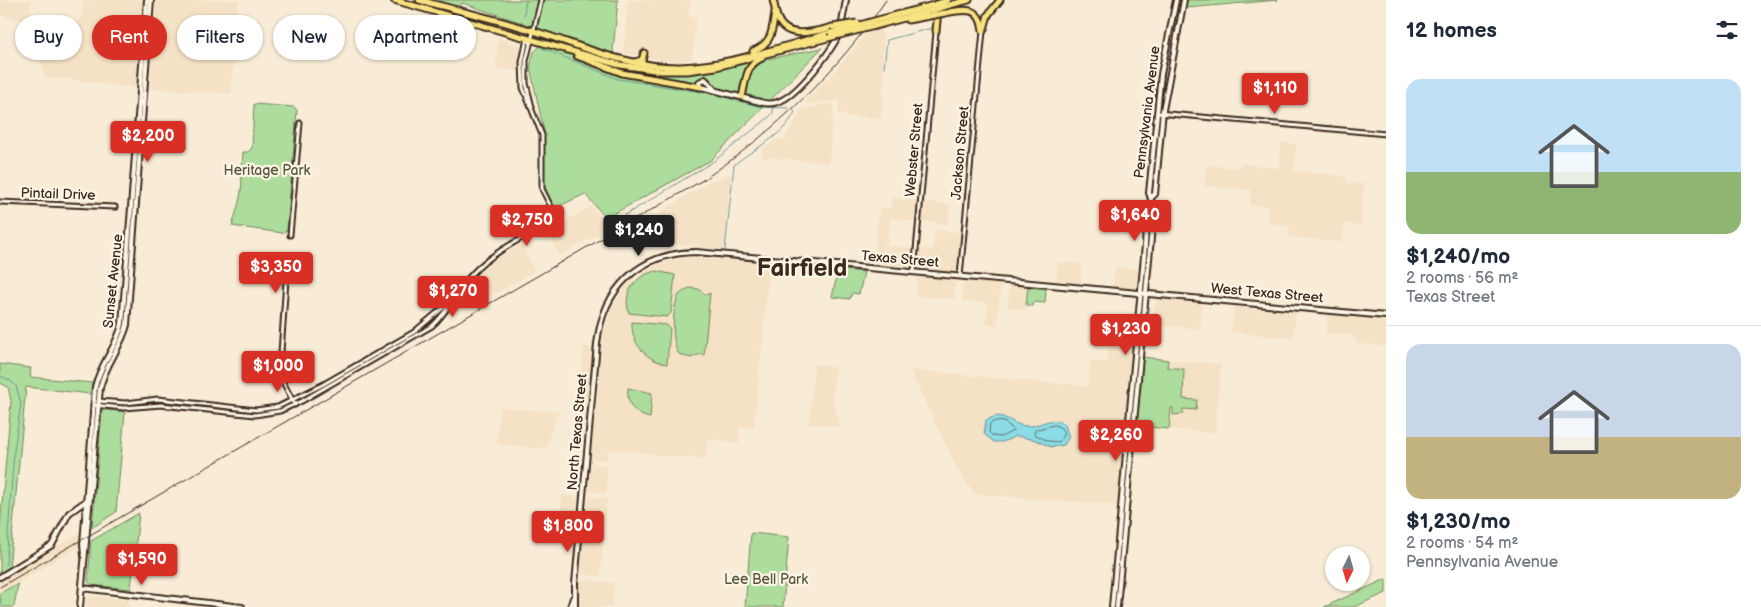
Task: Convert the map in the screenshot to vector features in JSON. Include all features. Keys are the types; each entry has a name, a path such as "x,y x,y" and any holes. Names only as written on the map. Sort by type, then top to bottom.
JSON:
{"highway":[{"path":"394,0 636,68 672,72 716,68 779,52"},
{"path":"419,0 532,31 626,62 659,66 691,66 729,60 831,33 930,11 948,2 969,0"},
{"path":"936,31 939,0"},
{"path":"983,31 988,16 1000,0"},
{"path":"729,60 765,44 773,32 774,1"},
{"path":"890,20 930,11 945,13 964,10 973,12 980,18 983,31"},
{"path":"775,11 780,24 792,32 831,33"},
{"path":"742,97 748,70 752,64 831,33 874,23"},
{"path":"561,48 622,73 701,87"},
{"path":"626,62 640,61 644,53 647,62 659,66"}],"main road":[{"name":"Sunset Avenue","path":"80,607 98,376 114,348 122,324 147,0"},
{"name":"Sunset Avenue","path":"87,507 86,501 96,403 103,377 120,347 127,326 152,0"},
{"path":"715,90 705,79 701,80 701,87 771,104 781,101 791,93 832,49 843,23 846,0"},
{"name":"Pennsylvania Avenue","path":"1160,113 1161,74 1176,0"},
{"name":"Pennsylvania Avenue","path":"1112,607 1139,341 1146,227 1150,222 1152,198 1149,193 1160,113 1184,0"},
{"name":"Texas Street","path":"628,276 639,268 660,258 696,252 1143,293"},
{"name":"North Texas Street","path":"570,607 573,598 598,331 601,315 609,300 628,276"},
{"name":"Pennsylvania Avenue","path":"1139,341 1137,329 1143,293"},
{"name":"West Texas Street","path":"1143,293 1386,316"},
{"path":"1118,607 1141,351 1139,341"},
{"path":"0,577 52,545 68,513 86,501"},
{"path":"79,507 87,507"},
{"path":"82,588 242,607"},
{"name":"North Texas Street","path":"573,598 575,607"}],"street":[{"path":"532,108 526,75 530,39 541,0"},
{"name":"Webster Street","path":"914,272 936,31"},
{"name":"Jackson Street","path":"960,276 983,31"},
{"path":"96,403 124,408 161,405 255,415 280,411 295,405 432,326 445,314 462,285 482,264 558,220 542,189 542,135 532,108 525,96 522,68 525,49 530,39"},
{"path":"522,68 526,75"},
{"path":"1160,113 1386,134"},
{"path":"290,235 300,122"},
{"name":"Pintail Drive","path":"0,202 32,206 66,204 115,207"},
{"path":"287,266 280,367 283,382 295,405"},
{"path":"96,403 158,400 256,410 278,407 414,332 451,302"}],"shaded area":[{"path":"0,0 31,0 30,15 15,15 15,19 0,14"},
{"path":"83,0 144,0 143,15 92,15 92,60 139,60 137,84 134,88 67,79 45,79 41,60 82,60"},
{"path":"156,0 238,0 237,15 177,15 177,60 234,60 231,94 150,88 152,60 167,60 167,15 155,15"},
{"path":"628,0 692,0 688,14 696,19 692,59 673,62 623,53"},
{"path":"879,30 884,36 881,119 838,115 839,101 806,104 806,100 830,77 866,34"},
{"path":"498,38 522,46 518,71 496,68"},
{"path":"823,104 834,104 829,163 762,157 762,149 776,140 784,140 801,110"},
{"path":"1281,143 1296,144 1294,171 1346,176 1346,183 1364,184 1361,226 1344,224 1342,242 1288,237 1289,225 1267,224 1268,207 1250,205 1251,190 1204,186 1206,165 1240,168 1241,164 1279,168"},
{"path":"731,174 724,249 665,243 665,237 679,227 675,222 663,229 660,223 660,212 708,182"},
{"path":"892,198 950,204 948,224 890,219 888,244 882,243 882,245 933,250 935,230 960,232 957,272 874,264 879,207 891,209"},
{"path":"591,206 601,218 600,233 560,256 547,232"},
{"path":"521,245 535,271 480,302 471,285 473,279 491,263"},
{"path":"693,257 770,263 754,428 740,427 739,443 708,439 706,460 609,449 607,461 591,459 603,335 613,303 627,285 652,266 677,258"},
{"path":"1058,262 1082,264 1081,283 1056,280"},
{"path":"1115,267 1140,270 1138,289 1113,287"},
{"path":"918,276 956,279 954,299 915,296"},
{"path":"963,280 1001,284 997,325 986,324 988,303 962,301"},
{"path":"1009,285 1028,286 1026,310 1008,308"},
{"path":"1156,299 1202,304 1200,329 1154,325"},
{"path":"1234,309 1296,312 1293,338 1231,332"},
{"path":"1327,315 1386,320 1386,347 1355,343 1356,336 1326,333"},
{"path":"1109,340 1135,342 1120,506 974,494 958,471 910,370 1088,386 1090,361 1107,363"},
{"path":"584,346 589,347 592,351 586,415 577,414"},
{"path":"1143,357 1221,364 1215,433 1137,426"},
{"path":"817,364 835,368 833,396 839,426 809,424 814,366"},
{"path":"500,407 558,412 549,437 547,449 497,444"},
{"path":"591,463 607,466 607,493 588,491"},
{"path":"562,495 577,497 575,528 559,526"},
{"path":"589,497 607,498 600,576 583,575 580,572 587,499"},
{"path":"80,533 80,546 0,593 0,580"},
{"path":"584,580 614,583 612,607 578,607 579,582"},
{"path":"90,596 129,600 128,607 86,607 87,598"}],"green space":[{"path":"419,0 618,0 613,50 616,64 719,69 822,48 711,160 606,218 585,194 555,208 542,181 544,131 530,67 534,52 553,33 462,3 460,11"},
{"path":"1187,0 1278,0 1186,8"},
{"name":"Heritage Park","path":"254,104 294,107 297,110 287,230 283,233 232,226 241,191 242,184 239,173 242,168 243,152 248,152 252,148"},
{"path":"832,269 864,272 859,294 852,293 850,299 832,297 836,279"},
{"path":"656,271 675,275 671,313 667,317 629,313 627,298 632,286 642,276"},
{"path":"1028,287 1046,289 1045,303 1033,302 1032,306 1026,305"},
{"path":"689,288 699,289 706,295 710,293 704,356 701,354 690,358 679,354 676,350 673,325 675,307 679,295"},
{"path":"632,322 667,325 670,329 667,364 652,359 641,349 634,337"},
{"path":"1143,357 1168,360 1167,367 1184,369 1183,399 1197,400 1196,410 1183,409 1183,414 1173,415 1173,408 1171,408 1169,429 1137,426"},
{"path":"0,364 31,368 30,377 92,383 91,394 26,387 9,569 0,573 0,527 11,401 8,387 0,383"},
{"path":"628,388 652,393 650,418 640,414 630,404"},
{"path":"105,410 125,412 116,512 92,528 102,412"},
{"path":"139,513 131,589 91,585 88,581 91,541"},
{"name":"Lee Bell Park","path":"751,533 789,537 783,607 745,607"},
{"path":"1386,579 1386,593 1354,607 1324,607 1359,591 1370,591 1370,586"},
{"path":"18,584 14,607 0,607 0,593"}],"water":[{"path":"996,416 1023,426 1032,426 1051,421 1060,422 1065,425 1069,437 1064,445 1051,447 1036,440 1016,436 1003,442 994,442 984,434 986,420"}],"waterway":[{"path":"524,15 526,0"},
{"path":"884,68 887,40 932,28"},
{"path":"542,48 618,79 701,92"},
{"path":"709,93 762,107 789,108"},
{"path":"607,226 714,161 768,118 773,113 773,108"},
{"path":"725,250 734,165 768,142 783,129 795,112 793,110"},
{"path":"0,376 11,381 16,386 21,403 14,450 6,565"},
{"path":"0,604 1,599"}],"railway":[{"path":"0,587 703,180 755,142 803,99 847,51 886,0"}],"district":[{"name":"Fairfield","path":"802,268"}]}
